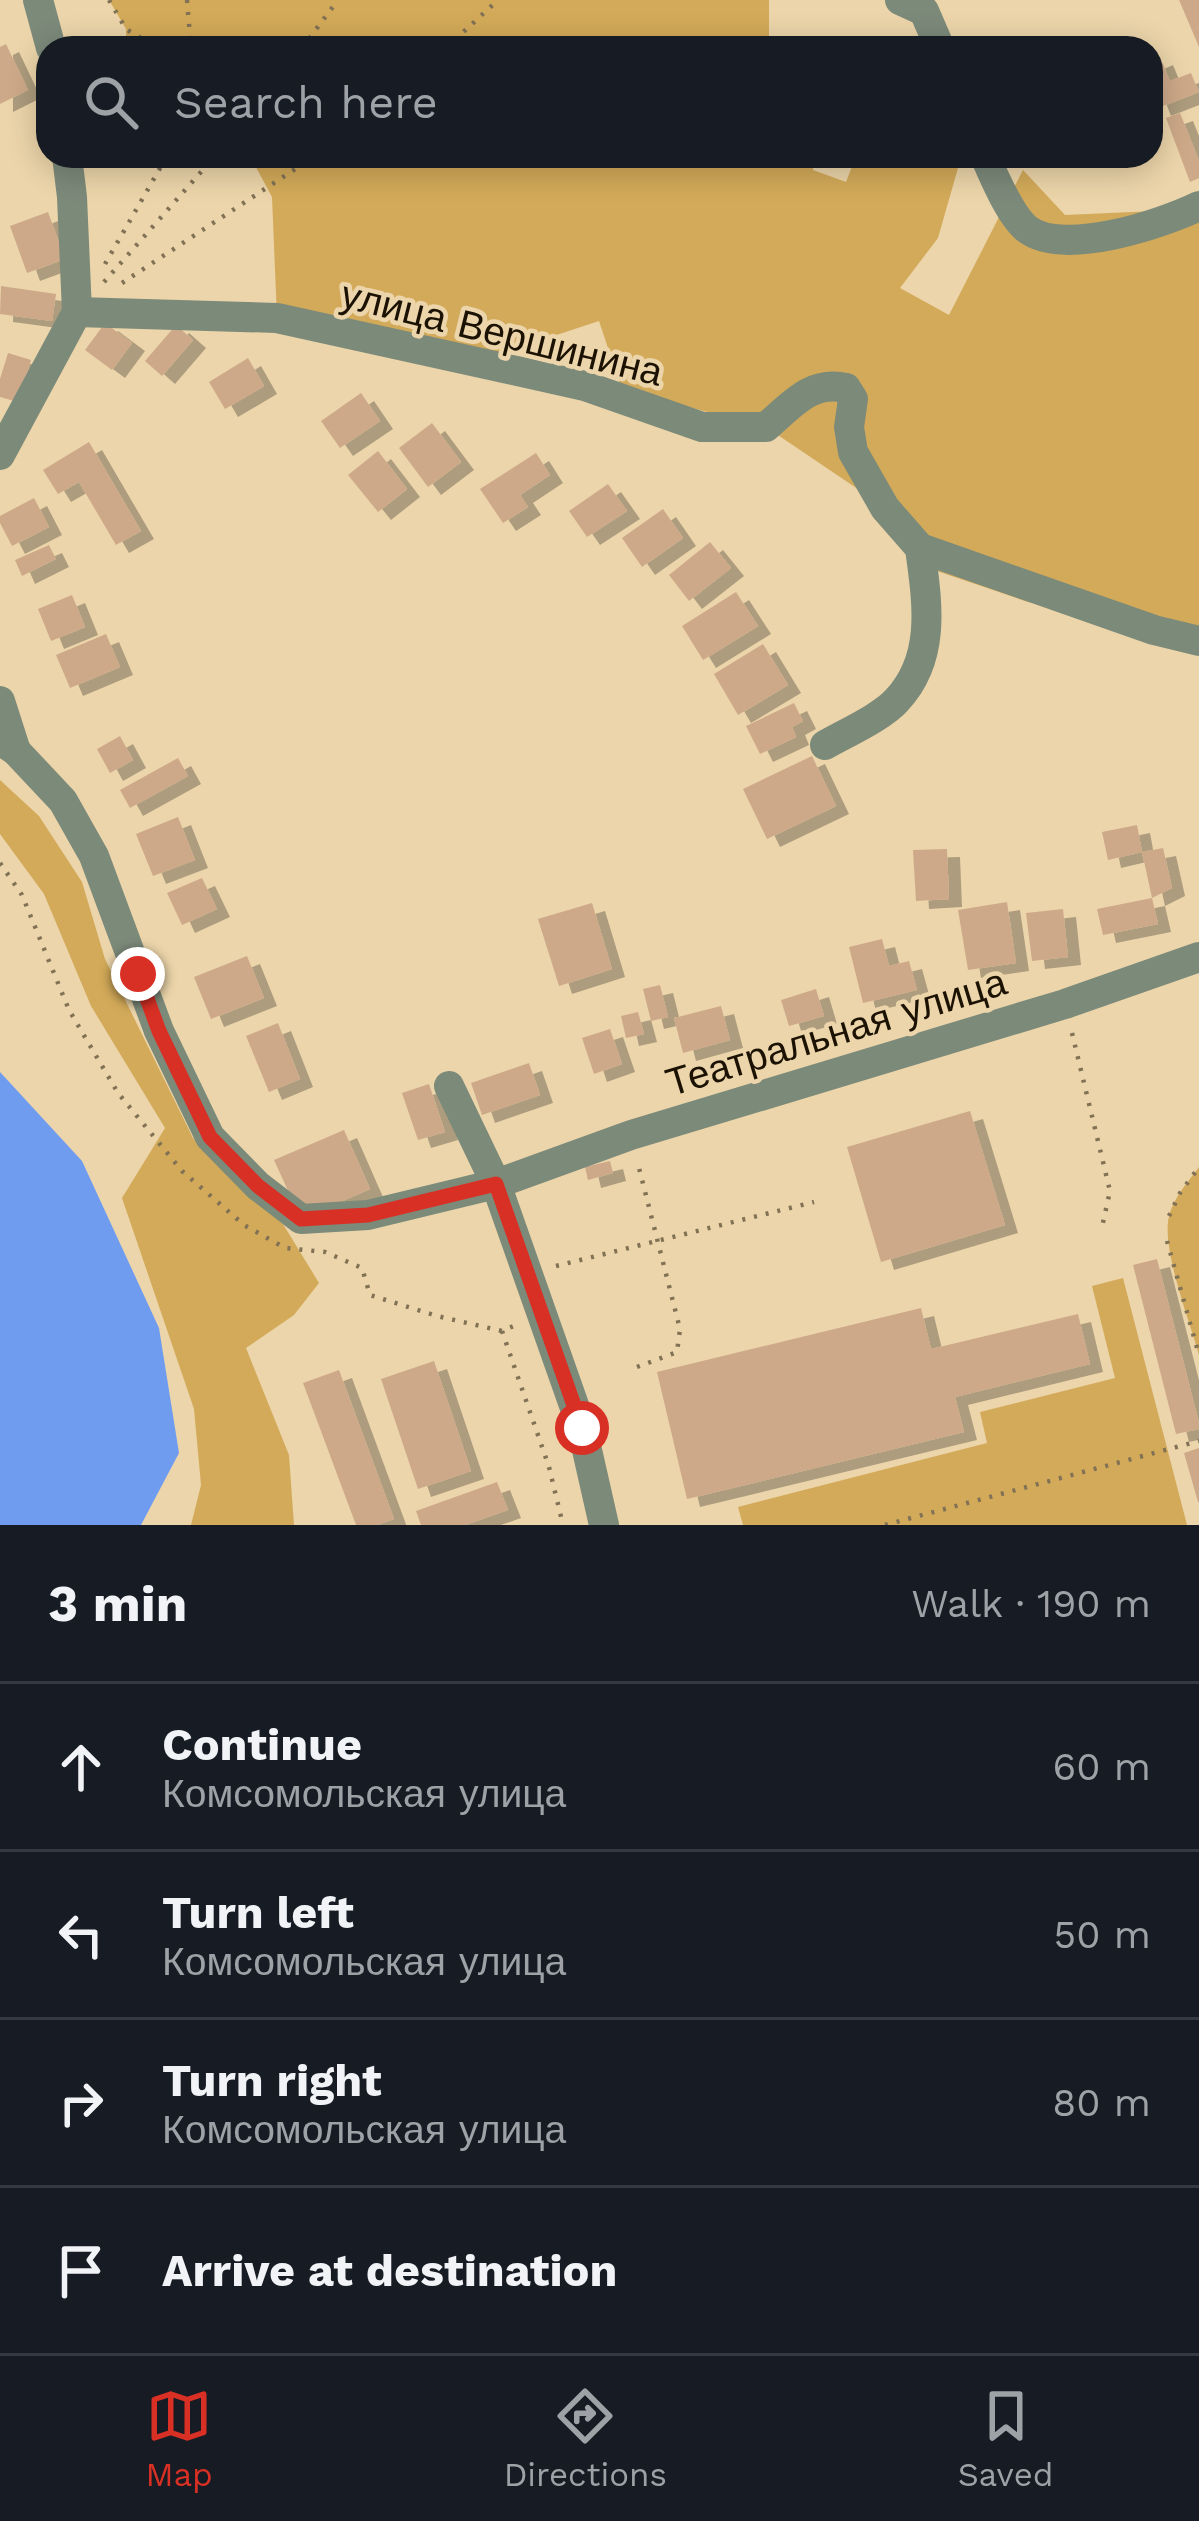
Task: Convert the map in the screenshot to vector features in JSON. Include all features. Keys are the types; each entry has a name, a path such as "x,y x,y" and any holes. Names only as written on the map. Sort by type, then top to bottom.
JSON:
{"street":[{"path":"38,0 48,36"},
{"path":"900,0 924,10 935,36"},
{"path":"0,455 77,312 68,168"},
{"path":"990,168 1000,191 1028,229 1054,240 1119,236 1199,206"},
{"name":"улица Вершинина","path":"77,312 277,318 585,386 702,427 766,427 806,394 828,384 846,388 853,399 849,427 853,452 885,508 920,548"},
{"path":"825,745 896,702 920,666 929,616 920,548 1154,630 1199,641"},
{"path":"0,700 8,746"},
{"name":"Театральная улица","path":"8,746 63,802 94,856 159,1031 210,1137 258,1186 301,1219 368,1215 496,1184 631,1135 1065,1004 1199,957"},
{"path":"449,1086 496,1184 582,1428 604,1525"}],"path":[{"path":"109,0 126,29 137,36"},
{"path":"187,0 190,36"},
{"path":"311,36 338,0"},
{"path":"459,36 498,0"},
{"path":"77,312 160,168"},
{"path":"77,312 204,168"},
{"path":"117,286 297,168"},
{"path":"1065,1004 1110,1192 1102,1227"},
{"path":"631,1135 680,1329 677,1352 638,1367"},
{"path":"1169,1216 1199,1167"},
{"path":"527,1273 814,1202"},
{"path":"1167,1241 1199,1355"},
{"path":"502,1331 549,1467 563,1525"},
{"path":"885,1525 1199,1441"}],"shaded area":[{"path":"109,0 769,0 769,36 126,36"},
{"path":"256,168 813,168 846,182 851,168 958,168 938,238 900,288 949,315 1023,170 1065,215 1199,209 1199,632 1162,619 1028,602 928,568 911,525 766,427 622,390 599,321 475,362 277,318 272,197"},
{"path":"0,780 39,816 82,882 105,959 193,1138 283,1224 319,1283 294,1315 246,1348 289,1455 294,1525 191,1525 201,1485 194,1409 122,1198 165,1128 91,1006 44,894 0,834"},
{"path":"1199,1167 1199,1355 1168,1230 1174,1202"},
{"path":"1123,1278 1187,1525 743,1525 738,1507 987,1443 980,1412 1115,1378 1092,1286"}],"water":[{"path":"0,1072 82,1161 159,1328 179,1453 141,1525 0,1525"}],"building":[{"path":"1179,0 1199,0 1199,47"},
{"path":"6,44 28,90 0,104 0,47"},
{"path":"1163,64 1170,81 1191,73 1199,92 1163,106"},
{"path":"1180,113 1199,161 1199,178 1190,182 1166,118"},
{"path":"48,212 65,259 27,273 10,226"},
{"path":"1,286 56,294 52,321 0,314"},
{"path":"105,323 132,343 112,370 85,350"},
{"path":"176,325 193,340 162,376 145,361"},
{"path":"8,353 31,360 18,402 0,397"},
{"path":"248,358 264,386 225,409 209,382"},
{"path":"361,393 380,421 340,448 321,421"},
{"path":"432,423 461,462 428,487 399,448"},
{"path":"89,442 141,531 116,545 79,482 58,494 43,470"},
{"path":"378,451 407,489 378,512 348,475"},
{"path":"536,453 550,475 520,495 528,507 503,523 480,489"},
{"path":"608,484 627,511 587,537 569,511"},
{"path":"34,498 49,527 12,546 0,516"},
{"path":"663,509 683,538 642,567 622,538"},
{"path":"710,542 731,568 689,601 669,575"},
{"path":"49,545 56,559 22,576 15,560"},
{"path":"736,592 758,626 703,660 682,626"},
{"path":"72,595 85,627 51,641 38,609"},
{"path":"106,634 120,667 70,688 56,655"},
{"path":"763,644 788,685 738,715 714,674"},
{"path":"794,703 803,721 792,727 796,737 760,754 746,726"},
{"path":"120,736 133,760 110,773 97,749"},
{"path":"812,756 836,806 767,839 743,789"},
{"path":"178,758 188,776 130,808 120,790"},
{"path":"178,817 195,860 153,876 136,834"},
{"path":"1137,825 1142,852 1108,860 1102,832"},
{"path":"1163,848 1172,888 1152,898 1142,852"},
{"path":"947,849 949,899 916,901 913,850"},
{"path":"202,878 217,909 182,925 167,893"},
{"path":"1152,898 1158,924 1103,935 1097,909"},
{"path":"1007,902 1016,963 968,970 958,910"},
{"path":"592,903 612,969 559,986 538,919"},
{"path":"1063,909 1068,957 1032,961 1026,913"},
{"path":"882,939 889,966 909,961 917,990 863,1003 849,947"},
{"path":"247,956 264,998 211,1019 194,977"},
{"path":"660,985 668,1017 651,1021 643,989"},
{"path":"816,989 824,1016 789,1026 781,1000"},
{"path":"721,1006 730,1040 683,1053 674,1018"},
{"path":"638,1012 644,1034 626,1038 621,1016"},
{"path":"278,1023 300,1079 269,1092 246,1036"},
{"path":"610,1029 622,1064 594,1074 582,1038"},
{"path":"529,1063 540,1095 482,1115 471,1083"},
{"path":"429,1084 445,1132 418,1140 402,1093"},
{"path":"970,1111 1005,1225 881,1262 847,1147"},
{"path":"344,1130 370,1189 301,1219 274,1160"},
{"path":"610,1161 613,1173 588,1180 585,1167"},
{"path":"1157,1259 1199,1423 1199,1429 1176,1434 1133,1265"},
{"path":"921,1308 931,1349 1078,1314 1090,1364 955,1397 964,1432 687,1499 657,1372"},
{"path":"434,1361 471,1471 418,1489 381,1379"},
{"path":"339,1370 394,1519 377,1525 356,1525 303,1383"},
{"path":"1199,1448 1199,1502 1198,1502 1184,1453"},
{"path":"497,1482 508,1510 465,1525 421,1525 416,1511"}],"route":[{"path":"138,974 159,1031 210,1137 258,1186 301,1219 368,1215 496,1184 582,1428"}]}
